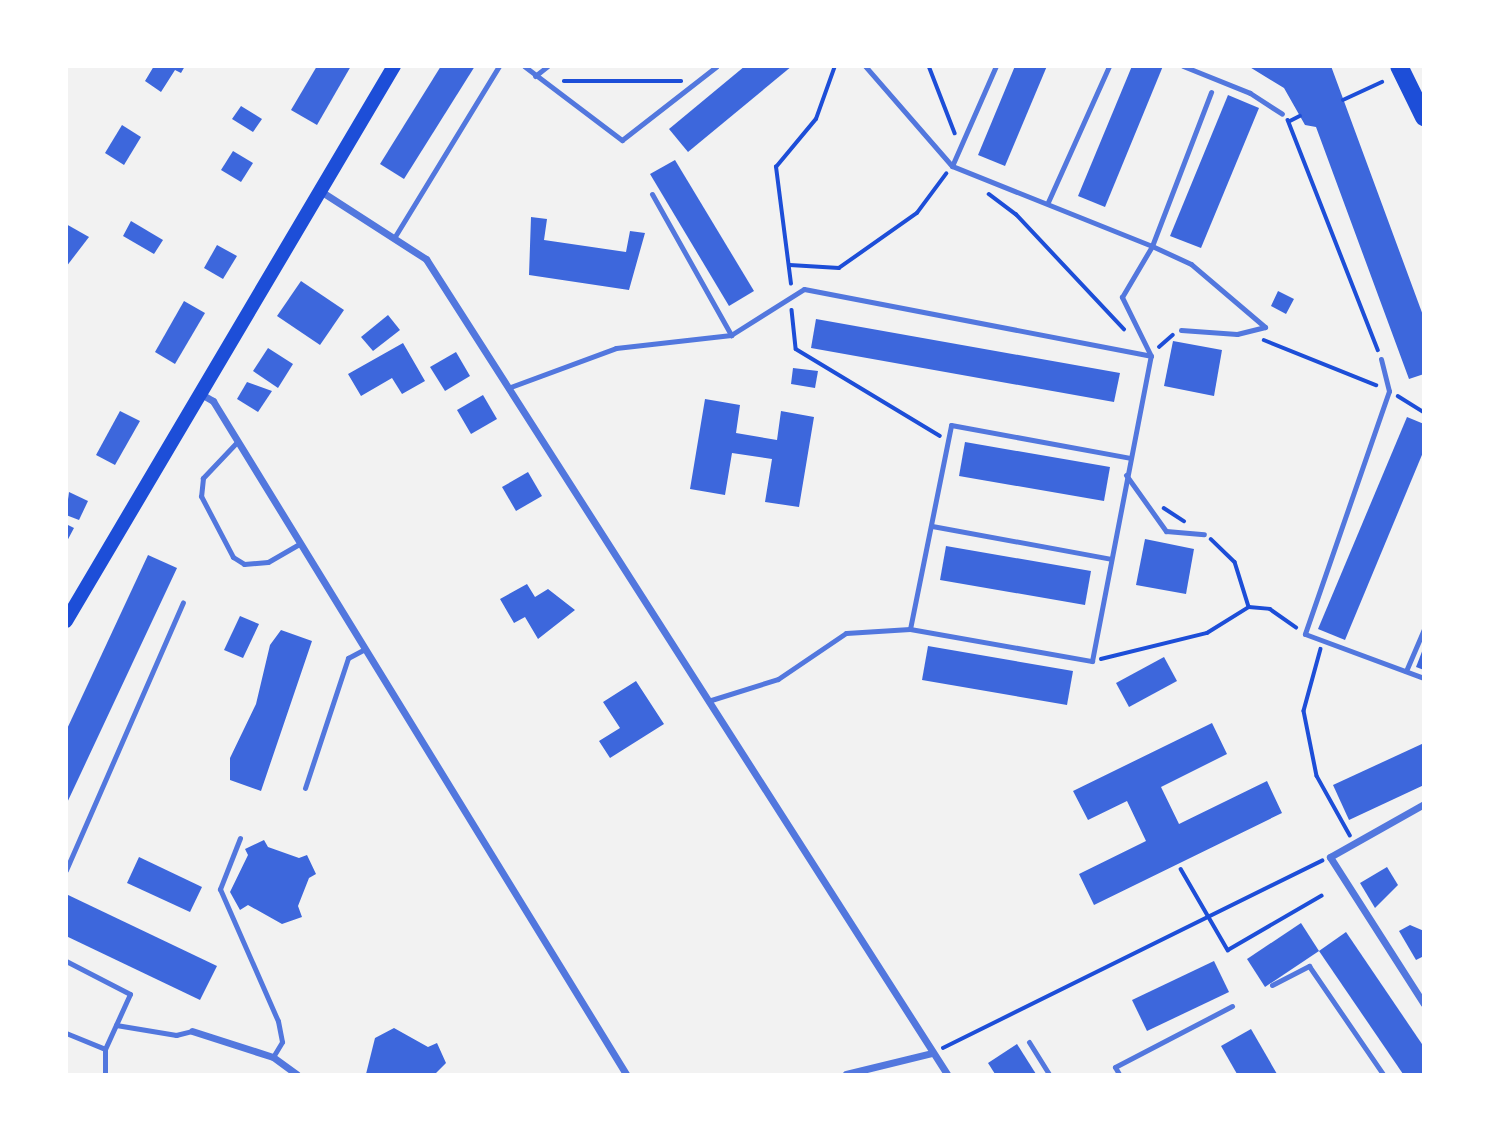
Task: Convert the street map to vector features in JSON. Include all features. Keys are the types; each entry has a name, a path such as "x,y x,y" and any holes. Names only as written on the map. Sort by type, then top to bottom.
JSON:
{"main road":[{"path":"66,621 322,192 394,66"},
{"path":"1399,66 1423,117"}],"street":[{"path":"322,192 426,259 947,1074"},
{"path":"201,394 213,401 363,650 626,1074"},
{"path":"1423,804 1330,857 1423,1004"},
{"path":"192,1031 273,1057 296,1074"},
{"path":"846,1074 932,1054"}],"lane":[{"path":"394,239 499,66"},
{"path":"524,66 622,139 718,66"},
{"path":"864,66 952,166 1048,202 1191,264 1265,327 1237,334 1181,333"},
{"path":"952,166 996,66"},
{"path":"1048,202 1109,66"},
{"path":"1183,66 1250,93 1282,114"},
{"path":"535,76 547,67"},
{"path":"708,701 778,679 846,633 910,629 1092,661 1151,356 1122,297 1152,246 1211,92"},
{"path":"652,194 731,335"},
{"path":"508,388 616,348 731,335 791,300 804,289 1151,356"},
{"path":"1381,359 1389,391 1305,634 1423,678"},
{"path":"910,629 951,425 1130,458"},
{"path":"237,442 202,478 201,496 233,557 244,564 268,562 299,544"},
{"path":"1126,475 1166,531 1204,534"},
{"path":"932,526 1111,559"},
{"path":"66,870 183,602"},
{"path":"1406,671 1423,629"},
{"path":"305,788 348,658 363,650"},
{"path":"240,838 220,889 278,1021 282,1042 273,1057"},
{"path":"66,961 130,994 105,1049 105,1074"},
{"path":"1272,985 1309,965 1383,1074"},
{"path":"1119,1074 1115,1066 1232,1006"},
{"path":"116,1025 176,1035 192,1031"},
{"path":"66,1033 105,1049"},
{"path":"1029,1042 1049,1074"}],"path":[{"path":"835,66 816,119 776,167 790,265 796,349 864,385 911,424 948,440"},
{"path":"929,66 960,147"},
{"path":"547,67 566,83 686,80"},
{"path":"1343,100 1382,82"},
{"path":"1282,114 1290,121 1381,359"},
{"path":"1290,121 1300,117"},
{"path":"790,265 839,268 917,213 952,166"},
{"path":"984,190 1016,214 1127,332"},
{"path":"1151,356 1168,335 1181,333"},
{"path":"1260,341 1271,339 1389,391 1423,412"},
{"path":"1154,497 1204,534 1235,562 1250,607"},
{"path":"1092,661 1206,633 1250,607 1270,609 1305,634"},
{"path":"1323,640 1304,711 1317,776 1356,843"},
{"path":"932,1054 1330,857"},
{"path":"1181,869 1228,950 1321,896"}],"building":[{"path":"154,66 185,66 181,73 175,70 161,92 145,81"},
{"path":"317,66 351,66 317,125 291,110"},
{"path":"441,66 475,66 404,179 380,164"},
{"path":"745,66 792,66 688,152 669,129"},
{"path":"1015,66 1047,66 1005,166 978,155"},
{"path":"1132,66 1163,66 1105,207 1078,196"},
{"path":"1248,66 1331,66 1424,318 1424,374 1409,379 1316,127 1305,125 1284,88"},
{"path":"1228,95 1259,108 1201,248 1170,236"},
{"path":"241,106 262,119 253,132 232,119"},
{"path":"122,125 141,137 124,165 105,153"},
{"path":"233,151 253,163 241,182 221,170"},
{"path":"675,160 754,291 729,306 650,174"},
{"path":"531,217 547,219 544,240 626,252 630,231 645,233 629,290 529,275"},
{"path":"131,221 163,240 154,254 123,236"},
{"path":"66,224 89,237 66,267"},
{"path":"217,245 237,256 223,279 204,268"},
{"path":"301,281 344,310 320,345 277,316"},
{"path":"1278,291 1294,299 1286,314 1271,306"},
{"path":"184,301 205,313 175,364 155,352"},
{"path":"388,315 400,330 373,351 361,337"},
{"path":"816,319 1120,373 1114,402 811,348"},
{"path":"1173,341 1222,350 1214,396 1164,386"},
{"path":"403,343 425,381 402,394 392,378 361,396 348,374"},
{"path":"268,348 293,364 278,388 253,371"},
{"path":"456,352 470,376 445,391 430,367"},
{"path":"793,368 818,371 815,388 791,384"},
{"path":"247,382 272,391 258,412 237,399"},
{"path":"483,395 497,419 471,434 457,410"},
{"path":"705,399 740,405 736,433 777,440 781,411 814,417 799,507 765,502 772,459 732,453 725,495 690,489"},
{"path":"120,411 140,421 115,465 96,455"},
{"path":"1407,417 1424,424 1424,450 1345,640 1318,629"},
{"path":"965,442 1110,467 1104,501 959,476"},
{"path":"528,472 542,496 516,511 502,487"},
{"path":"69,492 88,501 79,520 66,515"},
{"path":"66,524 74,528 66,543"},
{"path":"1145,539 1194,549 1186,594 1136,585"},
{"path":"946,546 1091,571 1085,605 940,580"},
{"path":"148,555 177,568 66,805 66,731"},
{"path":"527,584 535,597 548,589 575,610 538,639 525,617 514,623 500,599"},
{"path":"240,616 259,624 243,658 224,650"},
{"path":"281,630 312,641 261,791 230,780 230,758 256,704 270,645"},
{"path":"928,646 1073,671 1067,705 922,680"},
{"path":"1424,649 1424,670 1416,667"},
{"path":"1164,657 1177,681 1129,707 1116,683"},
{"path":"636,681 664,724 610,758 599,741 620,728 603,702"},
{"path":"1212,723 1227,754 1161,787 1179,824 1267,781 1282,813 1094,905 1079,874 1146,841 1127,801 1088,820 1073,791"},
{"path":"1424,743 1424,785 1349,820 1333,785"},
{"path":"264,840 268,847 299,858 307,855 316,874 309,878 298,906 302,917 282,924 248,905 240,910 230,892 248,855 245,849"},
{"path":"139,857 202,887 190,912 127,883"},
{"path":"1387,867 1398,885 1375,908 1360,883"},
{"path":"66,894 217,966 200,1000 66,936"},
{"path":"1301,923 1319,951 1265,987 1247,959"},
{"path":"1410,925 1424,931 1424,956 1416,960 1399,931"},
{"path":"1346,932 1424,1047 1424,1074 1403,1074 1319,951"},
{"path":"1214,961 1229,992 1147,1031 1132,1000"},
{"path":"394,1028 428,1047 437,1043 446,1063 435,1074 366,1074 375,1038"},
{"path":"1251,1029 1277,1074 1237,1074 1221,1046"},
{"path":"1017,1044 1036,1074 995,1074 988,1063"}]}
